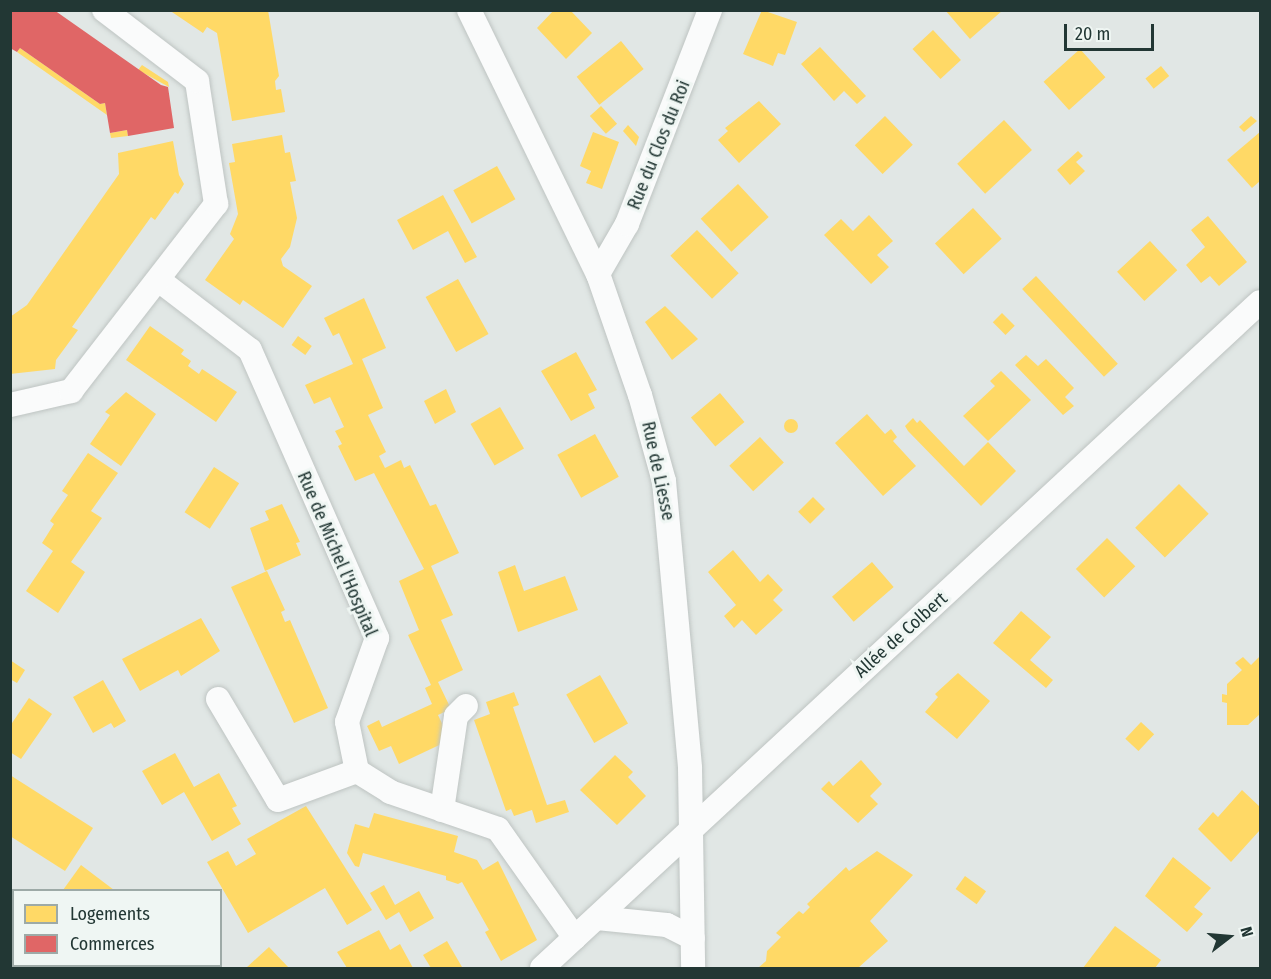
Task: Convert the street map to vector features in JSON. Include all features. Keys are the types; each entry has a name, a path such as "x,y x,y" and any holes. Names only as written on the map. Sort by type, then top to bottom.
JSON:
{"street":[{"path":"10,405 71,391 160,280 216,204 197,81 104,10"},
{"name":"Rue de Liesse","path":"469,10 598,274 640,395 664,481 694,830 693,969"},
{"name":"Rue du Clos du Roi","path":"598,274 627,224 710,10"},
{"name":"Rue de Michel l'Hospital","path":"160,280 250,350 376,638 347,722 357,771"},
{"name":"Allée de Colbert","path":"542,969 694,830 894,639 1260,302"},
{"path":"218,699 278,800 357,771 390,792 498,829 575,938"},
{"path":"442,810 456,716 466,706"},
{"path":"597,918 667,925 693,938"}],"building: Logements":[{"path":"169,10 268,10 279,76 275,81 276,90 281,89 285,112 232,121 217,33 207,27 203,33"},
{"path":"554,10 570,10 592,33 566,59 537,28"},
{"path":"762,10 797,22 785,55 778,53 773,66 743,54"},
{"path":"945,10 1003,10 970,39"},
{"path":"933,30 961,60 940,79 913,49"},
{"path":"621,41 644,69 599,105 577,77"},
{"path":"820,47 866,96 857,104 844,91 834,101 801,64"},
{"path":"20,48 100,104 105,103 107,115 17,52"},
{"path":"1080,49 1105,77 1069,110 1044,82"},
{"path":"142,65 168,82 169,87 138,70"},
{"path":"1161,66 1169,76 1154,89 1145,79"},
{"path":"759,101 781,124 739,163 718,140 728,131 725,128"},
{"path":"601,106 617,124 606,134 590,116"},
{"path":"885,116 913,145 883,174 855,145"},
{"path":"1251,116 1257,121 1244,132 1239,127"},
{"path":"1004,120 1032,150 985,194 957,164"},
{"path":"628,125 639,137 636,146 623,131"},
{"path":"127,130 128,136 111,138 110,133"},
{"path":"593,132 619,142 602,189 586,183 591,171 580,166"},
{"path":"1260,132 1260,181 1252,188 1227,160"},
{"path":"282,135 285,153 290,152 296,181 290,182 297,218 290,247 281,259 283,266 312,286 283,328 243,300 240,305 205,280 234,239 230,234 238,214 229,163 235,162 232,144"},
{"path":"173,141 179,175 184,184 178,194 175,192 155,220 151,217 72,327 78,330 56,360 55,369 10,374 10,317 27,305 119,174 118,153"},
{"path":"1078,151 1083,156 1076,162 1085,171 1070,185 1057,170"},
{"path":"497,166 515,199 472,223 453,190"},
{"path":"738,184 769,217 731,252 701,219"},
{"path":"443,195 477,257 465,263 448,231 413,250 397,220"},
{"path":"973,208 1002,239 964,274 935,243"},
{"path":"869,215 893,241 877,255 889,267 871,284 824,235 841,219 853,231"},
{"path":"1208,216 1247,262 1219,286 1210,276 1201,283 1186,265 1205,247 1191,230"},
{"path":"697,230 739,273 712,299 670,256"},
{"path":"1150,241 1177,270 1144,301 1117,272"},
{"path":"1036,276 1118,364 1104,377 1022,289"},
{"path":"458,279 489,334 456,352 426,297"},
{"path":"364,298 386,348 362,359 383,408 368,415 386,452 379,456 385,468 401,460 404,468 410,465 430,506 436,504 459,553 431,566 453,615 441,620 463,670 438,682 451,709 438,715 450,740 399,764 391,746 379,751 367,726 379,720 382,727 432,704 425,688 431,685 408,635 419,630 399,581 424,569 374,473 355,481 338,446 342,444 335,431 344,427 330,397 314,404 305,385 353,364 339,333 333,336 324,318"},
{"path":"665,306 698,339 672,360 645,322"},
{"path":"1002,313 1015,326 1006,335 993,322"},
{"path":"150,326 184,350 181,354 191,361 188,366 199,374 202,369 237,392 216,422 126,360"},
{"path":"298,336 312,346 305,355 292,345"},
{"path":"576,352 597,390 588,394 595,408 571,421 541,371"},
{"path":"1026,355 1038,366 1046,359 1074,388 1065,397 1074,406 1063,415 1015,365"},
{"path":"1001,371 1031,400 988,441 963,416 995,386 990,381"},
{"path":"446,389 456,412 435,424 424,401"},
{"path":"126,392 156,414 121,466 90,444 110,415 105,412"},
{"path":"720,393 744,422 715,447 691,417"},
{"path":"500,407 524,449 495,466 471,424"},
{"path":"867,414 885,434 891,429 897,437 893,441 916,466 883,496 835,443"},
{"path":"913,418 917,423 920,420 964,466 988,442 1016,471 981,506 908,431 905,426"},
{"path":"791,419 796,421 798,426 796,431 791,433 786,431 784,426 786,421"},
{"path":"595,434 619,477 581,498 557,455"},
{"path":"760,437 784,463 753,491 729,466"},
{"path":"88,453 118,473 91,511 102,518 71,562 85,572 58,613 26,591 53,551 42,543 54,524 50,521 68,495 62,491"},
{"path":"214,467 239,483 210,529 185,512"},
{"path":"1179,484 1209,514 1165,558 1135,528"},
{"path":"813,497 825,509 810,524 798,512"},
{"path":"282,504 300,542 296,543 301,555 265,571 250,528 269,520 265,511"},
{"path":"1107,538 1135,566 1104,597 1076,569"},
{"path":"733,550 760,582 768,574 783,590 773,600 783,610 756,635 742,620 734,628 724,616 736,605 708,572"},
{"path":"872,562 894,587 854,622 832,597"},
{"path":"515,565 524,591 565,576 578,610 518,632 498,572"},
{"path":"267,571 285,610 281,612 285,622 290,620 328,708 294,723 231,587"},
{"path":"1021,611 1051,637 1030,660 1053,680 1046,688 993,643"},
{"path":"201,618 220,651 181,676 178,670 140,691 122,659"},
{"path":"1260,656 1260,714 1248,725 1227,725 1227,703 1222,702 1222,694 1227,695 1227,684 1242,670 1235,663 1243,657 1251,665"},
{"path":"10,660 25,670 17,683 10,679"},
{"path":"958,673 990,701 957,739 925,712 938,697 935,694"},
{"path":"600,675 628,723 594,743 566,694"},
{"path":"103,680 126,721 114,728 111,723 93,733 73,697"},
{"path":"514,692 519,705 513,707 547,805 565,800 569,812 536,823 532,810 514,816 511,809 506,811 474,720 490,714 486,702"},
{"path":"29,698 52,714 21,759 10,752 10,726"},
{"path":"1141,722 1154,734 1138,751 1125,739"},
{"path":"175,753 194,787 219,773 237,806 232,808 241,824 212,841 184,792 162,805 142,771"},
{"path":"615,755 633,772 628,777 646,796 617,825 580,790"},
{"path":"861,760 882,784 870,796 878,804 858,823 821,789 829,781 833,786"},
{"path":"10,775 93,828 65,871 10,836"},
{"path":"1242,790 1260,807 1260,830 1231,862 1198,829 1213,812 1218,817"},
{"path":"306,806 372,910 347,925 325,888 248,933 207,862 228,851 236,866 256,854 247,839"},
{"path":"374,813 458,836 454,852 477,860 483,870 498,861 537,940 501,961 485,932 489,930 462,882 458,884 446,880 446,876 363,853 359,867 355,866 347,853 355,824 369,828"},
{"path":"877,851 913,875 870,921 888,941 858,968 758,968 766,961 767,951 781,937 776,933 799,911 803,914 810,907 807,904 846,867 849,871"},
{"path":"1173,857 1211,888 1194,907 1203,914 1187,932 1145,896"},
{"path":"81,865 113,889 64,889"},
{"path":"965,876 986,891 977,904 956,889"},
{"path":"384,885 395,905 419,891 434,918 410,932 399,912 386,920 370,893"},
{"path":"1115,926 1161,960 1155,968 1083,968"},
{"path":"379,930 390,950 400,944 413,968 347,968 337,952"},
{"path":"447,941 462,967 431,968 423,955"},
{"path":"269,947 289,968 246,968"},
{"path":"12,962 12,967 66,967 10,968"}],"building: Commerces":[{"path":"10,10 54,10 161,85 168,87 174,128 128,136 127,130 110,133 105,103 100,104 20,48 17,52 10,48"}]}
